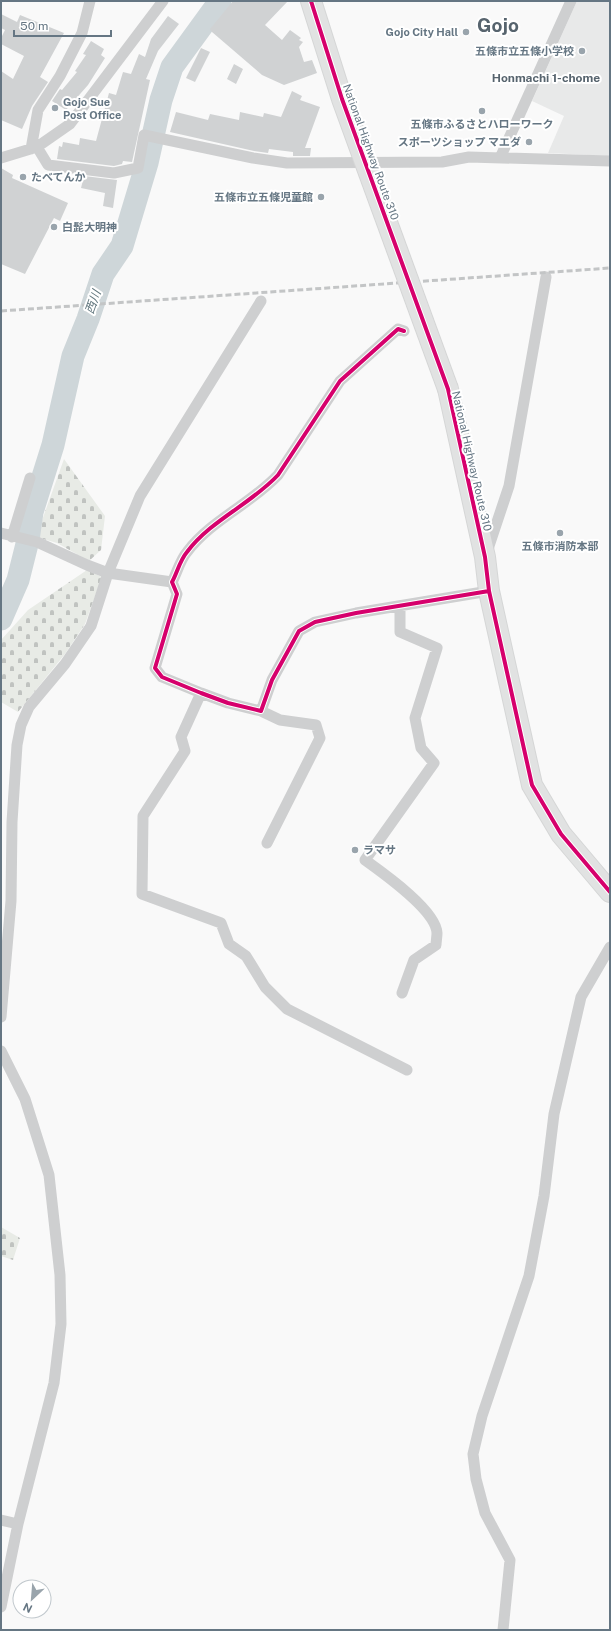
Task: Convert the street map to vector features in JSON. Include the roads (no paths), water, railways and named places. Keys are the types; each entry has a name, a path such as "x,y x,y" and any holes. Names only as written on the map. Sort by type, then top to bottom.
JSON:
{"highway":[{"name":"National Highway Route 310","path":"311,1 342,99 448,389 485,557 488,591 532,785 561,834 610,892"}],"street":[{"path":"90,1 82,33 60,76 38,110 34,148 48,165 114,173 138,168 144,135 253,158 287,163 442,162 469,157 610,162"},
{"path":"500,158 571,1"},
{"path":"1,158 34,148 70,124 158,3"},
{"path":"485,557 509,486 546,277"},
{"path":"1,1017 11,901 12,822 17,745 21,725 29,707 64,664 91,626 108,573 140,496 261,301"},
{"path":"267,843 320,738 316,724 280,720 261,711 228,703 201,693 162,676 155,668 177,594 172,582 186,552 203,534 265,488 278,475 340,381 398,329 404,331"},
{"path":"30,478 9,536 37,542 108,573 172,582"},
{"path":"261,711 272,680 299,631 315,622 488,591"},
{"path":"400,606 400,632 437,648 415,718 421,748 434,763 365,860 398,884 426,910 437,932 436,946 414,960 402,993"},
{"path":"201,693 181,737 185,751 142,816 142,894 221,923 229,944 246,956 265,987 287,1009 407,1070"},
{"path":"503,1630 510,1560 485,1513 476,1479 473,1454 482,1416 529,1276 544,1196 554,1114 581,997 610,947"},
{"path":"1,1051 25,1099 49,1175 60,1275 61,1324 54,1383 18,1524 1,1607"},
{"path":"1,1520 18,1524"}],"waterway":[{"name":"西川","path":"1,619 18,580 28,540 32,512 53,445 73,356 88,319 103,274 122,246 147,163 161,100 172,67 220,1"}],"railway":[{"path":"1,311 610,268"}],"place":[{"name":"Gojo City Hall","path":"466,32"},
{"name":"五條市立五條小学校","path":"582,51"},
{"name":"Gojo Sue Post Office","path":"55,108"},
{"name":"五條市ふるさとハローワーク","path":"482,111"},
{"name":"スポーツショップ マエダ","path":"529,142"},
{"name":"たべてんか","path":"23,177"},
{"name":"五條市立五條児童館","path":"321,197"},
{"name":"白髭大明神","path":"54,227"},
{"name":"五條市消防本部","path":"560,533"},
{"name":"ラマサ","path":"355,850"}],"district":[{"name":"Gojo","path":"498,25"},
{"name":"Honmachi 1-chome","path":"546,78"}]}
